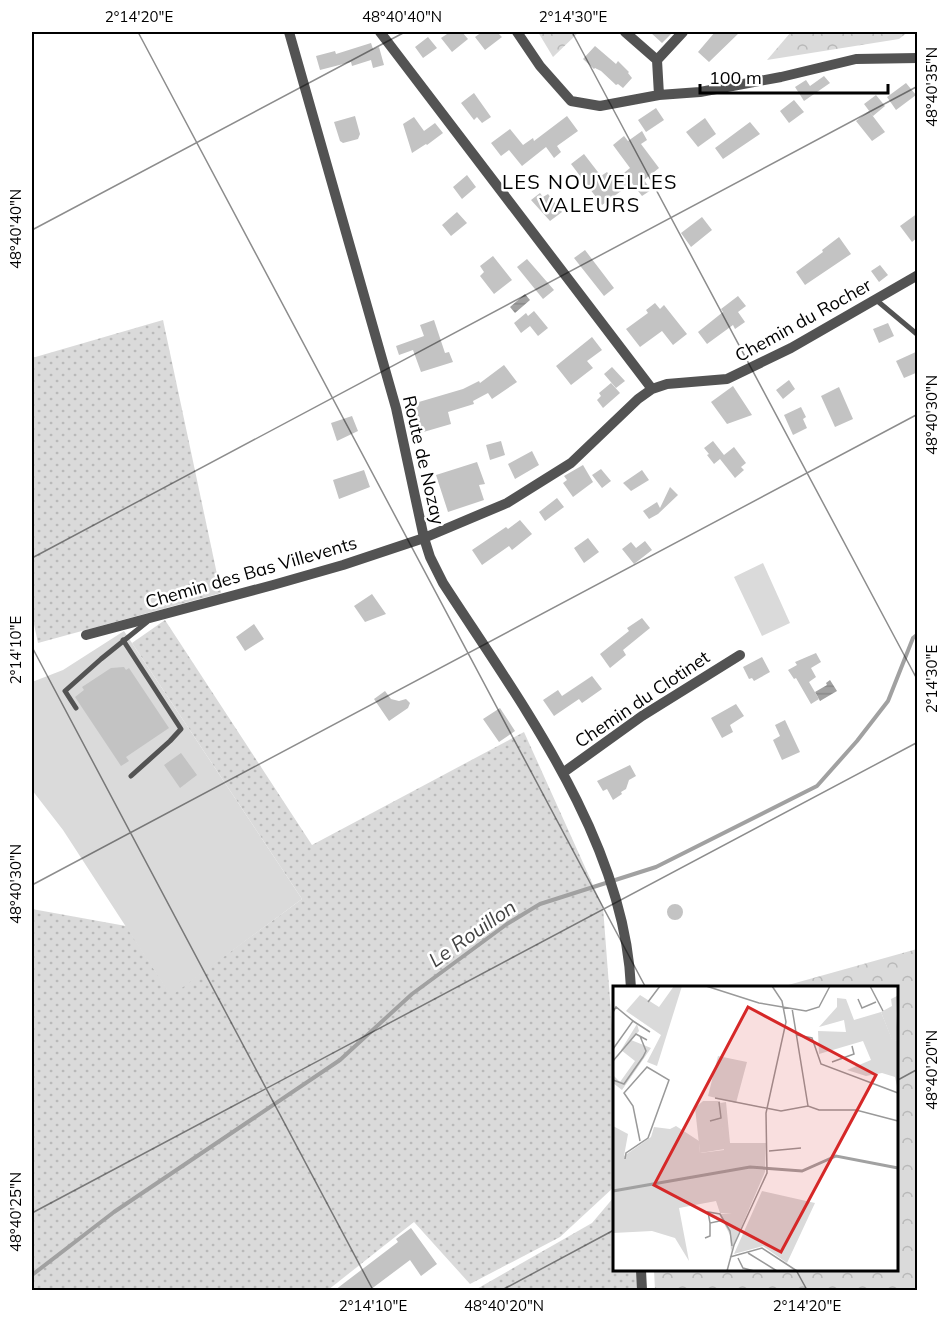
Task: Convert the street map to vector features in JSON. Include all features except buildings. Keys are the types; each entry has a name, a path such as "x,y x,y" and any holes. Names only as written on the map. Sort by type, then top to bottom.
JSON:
{"street":[{"name":"Route de Nozay","path":"289,32 396,408 430,557 443,583 564,772 620,908 630,965 631,986"},
{"path":"380,32 652,389"},
{"path":"517,32 540,66 571,101 600,106 659,95 700,92 781,77 856,59 918,58"},
{"path":"626,32 657,60 659,95"},
{"path":"657,60 683,32"},
{"name":"Chemin du Rocher","path":"424,538 507,503 571,463 638,399 652,389 667,384 727,379 791,348 918,275"},
{"name":"Chemin des Bas Villevents","path":"86,634 273,585 424,538"},
{"name":"Chemin du Clotinet","path":"564,772 642,716 740,655"},
{"path":"641,1271 642,1290"}],"lane":[{"path":"875,299 918,335"},
{"path":"76,708 65,691 153,617"},
{"path":"123,640 181,729 171,741 131,776"}],"green space":[{"path":"538,32 579,32 553,57"},
{"path":"791,32 908,32 899,39 767,60"},
{"path":"163,320 221,593 38,643 32,615 32,358"},
{"path":"763,563 790,623 762,636 734,577"},
{"path":"165,620 312,845 524,732 603,907 613,1039 613,1188 560,1237 470,1284 414,1222 328,1290 32,1290 32,909 126,926 171,995 302,899 132,643"},
{"path":"124,631 302,899 171,996 63,830 32,790 32,682 63,670"},
{"path":"917,949 917,1290 655,1290 654,1271 898,1271 898,986 785,986"},
{"path":"613,1198 613,1271 639,1271 640,1290 475,1290 592,1223"}],"shaded area":[{"path":"525,294 530,300 515,313 510,307"},
{"path":"830,680 837,691 820,701 815,692 827,685 826,683"}],"waterway":[{"name":"Le Rouillon","path":"32,1275 114,1212 340,1060 412,994 507,924 540,904 656,867 817,786 857,741 888,701 913,638 918,634"}],"district":[{"name":"LES NOUVELLES VALEURS","path":"590,192"}]}
